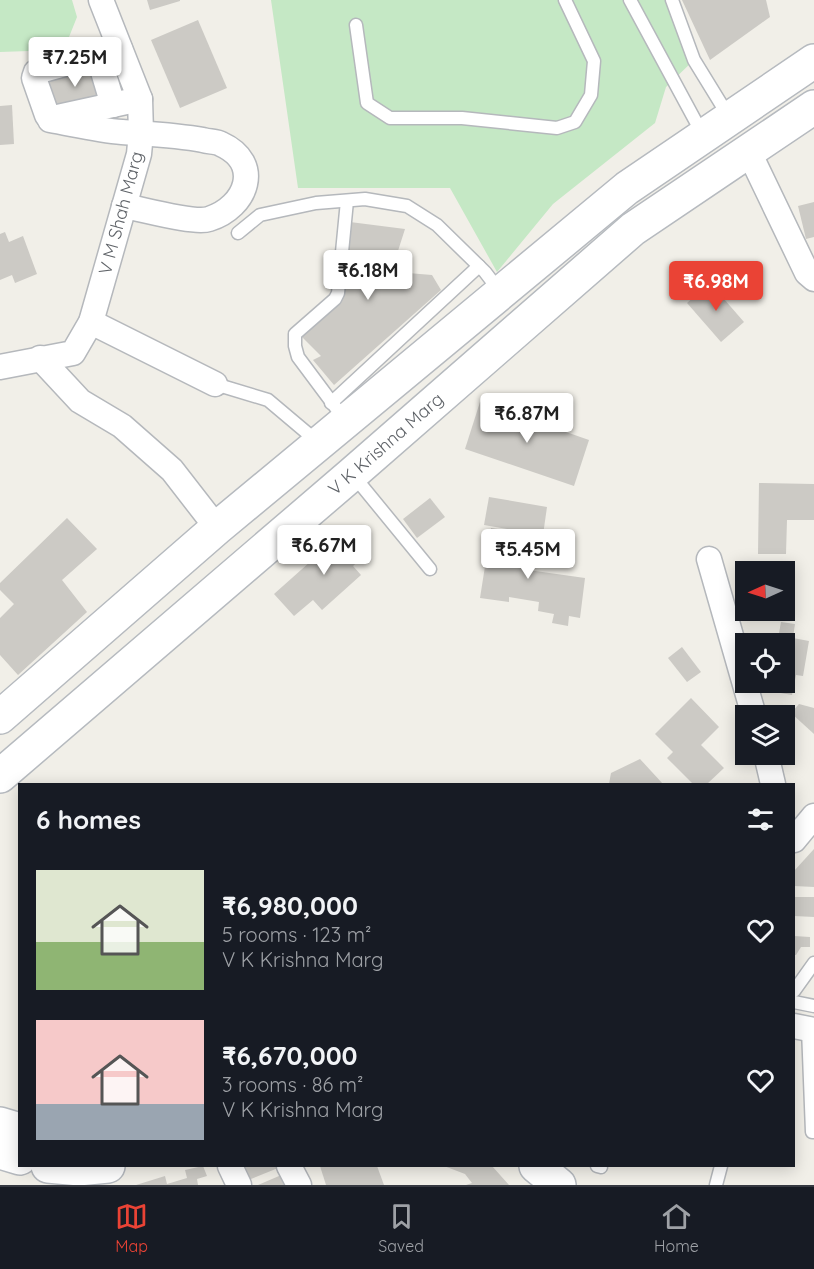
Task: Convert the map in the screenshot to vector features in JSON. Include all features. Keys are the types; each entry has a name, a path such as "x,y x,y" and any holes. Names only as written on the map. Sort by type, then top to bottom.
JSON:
{"main road":[{"path":"0,717 217,528 320,444 338,412 502,294 623,192 814,61"},
{"name":"V K Krishna Marg","path":"0,776 643,222 814,107"},
{"path":"623,192 643,222"},
{"path":"0,1124 18,1129"},
{"path":"0,1152 18,1157"}],"street":[{"name":"V M Shah Marg","path":"0,367 73,353 91,322 139,154 140,99 109,52 101,0"},
{"path":"113,105 109,52 36,72 34,78 47,114 53,118 113,105 140,99"},
{"path":"50,120 119,132 188,137 223,145 240,155 243,162 246,174 244,190 236,204 210,219 197,221 124,206"},
{"path":"748,150 807,273 814,279"},
{"path":"91,322 215,384"},
{"path":"40,358 80,401 122,426 172,470 217,528"},
{"path":"709,559 751,705"},
{"path":"769,765 773,783"},
{"path":"795,839 814,816"},
{"path":"230,1167 239,1185"},
{"path":"290,1167 299,1185"}],"lane":[{"path":"356,25 367,103 390,118 462,118 557,128 575,122 591,95 594,61 565,0"},
{"path":"630,0 704,136"},
{"path":"672,0 694,60 730,118"},
{"path":"238,233 260,215 316,203 365,199 407,206 437,225 479,266 502,294"},
{"path":"347,201 338,293 335,299 295,334 298,357 338,412 479,266"},
{"path":"215,384 268,400 320,444"},
{"path":"352,474 430,569"},
{"path":"795,990 814,963"},
{"path":"795,1004 807,1023 811,1054 812,1132 814,1132"},
{"path":"716,1185 721,1167"}],"green space":[{"path":"0,0 72,0 77,17 69,37 42,43 29,51 0,52"},
{"path":"271,0 668,0 694,60 666,87 655,123 553,204 497,272 450,188 298,188"}],"building":[{"path":"147,0 180,0 180,1 150,10"},
{"path":"682,0 766,0 770,17 710,60"},
{"path":"198,20 227,88 180,108 151,40"},
{"path":"96,61 109,104 53,115 41,74"},
{"path":"12,105 14,144 0,145 0,106"},
{"path":"814,202 814,237 806,239 798,206"},
{"path":"350,222 405,229 397,254 408,273 432,275 441,290 334,385 313,360 321,356 301,336 341,299"},
{"path":"5,232 9,242 23,236 37,274 15,283 12,275 0,280 0,234"},
{"path":"710,283 744,322 721,342 687,303"},
{"path":"480,402 589,440 574,486 465,449"},
{"path":"759,483 814,484 814,520 787,520 786,554 758,554"},
{"path":"489,497 547,507 543,535 484,525"},
{"path":"430,498 445,517 417,538 403,519"},
{"path":"67,518 97,549 62,580 87,612 18,675 0,655 0,618 14,604 0,590 0,583"},
{"path":"491,528 526,533 521,569 585,578 580,618 569,616 568,626 552,623 554,614 538,611 539,602 509,597 509,602 480,598"},
{"path":"347,529 367,553 353,566 361,575 322,610 313,600 294,616 274,594"},
{"path":"781,622 795,624 794,633 779,633"},
{"path":"795,638 809,641 803,676 796,675 795,680"},
{"path":"682,647 701,672 687,682 668,658"},
{"path":"691,698 719,727 701,745 724,768 708,783 692,783 667,758 673,752 655,734"},
{"path":"799,704 814,708 814,734 795,717 795,708"},
{"path":"640,759 662,783 609,783 611,773"},
{"path":"814,849 814,887 795,886 795,870"},
{"path":"795,897 814,897 814,917 795,916"},
{"path":"795,936 810,937 810,947 801,947 796,955"},
{"path":"203,1167 207,1176 197,1179 198,1185 136,1185 165,1176 167,1184 187,1178 185,1170"},
{"path":"233,1167 281,1167 241,1183"},
{"path":"320,1167 377,1167 384,1185 326,1185"},
{"path":"447,1167 493,1167 509,1185 466,1185 472,1183 465,1174"},
{"path":"286,1173 291,1185 258,1185"}]}
